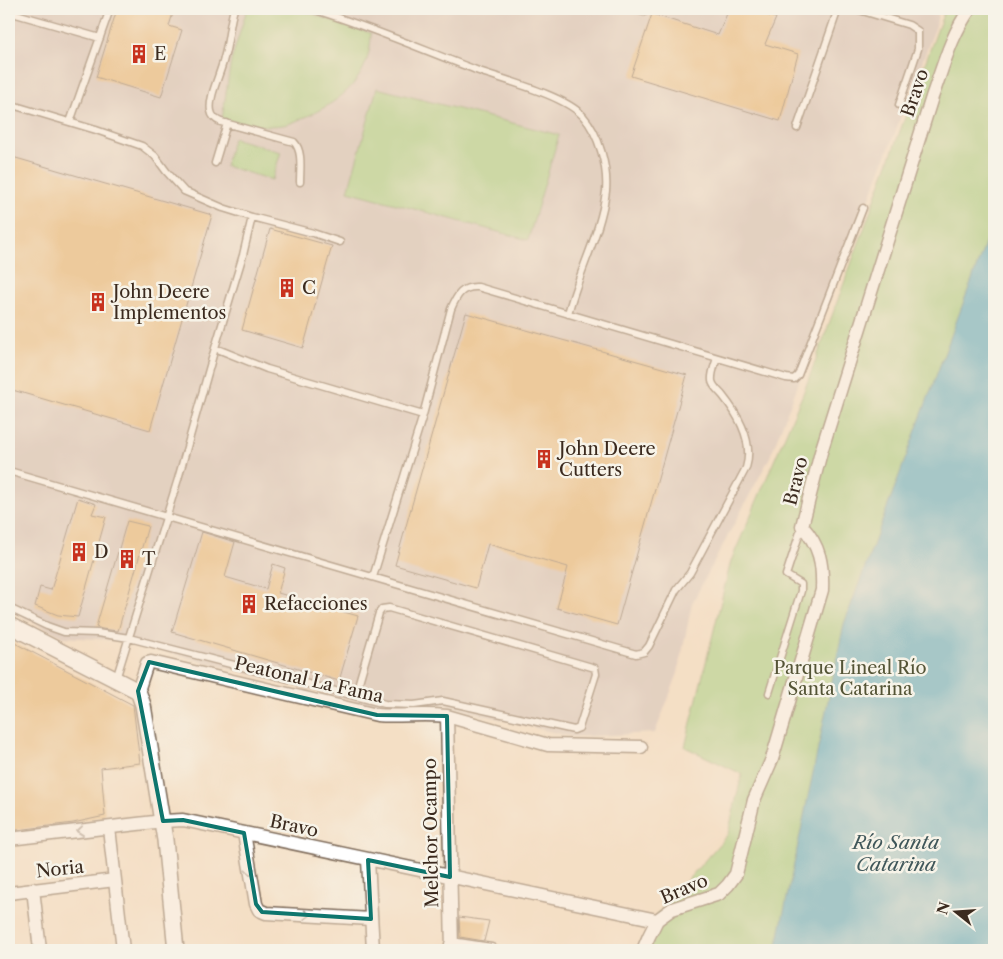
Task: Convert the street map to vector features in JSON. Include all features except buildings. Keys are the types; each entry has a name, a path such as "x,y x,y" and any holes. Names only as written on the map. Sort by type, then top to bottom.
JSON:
{"street":[{"path":"961,21 965,9"},
{"name":"Bravo","path":"643,950 657,920 672,909 719,894 736,874 754,800 772,758 822,590 822,570 819,554 812,537 802,526 821,452 932,97 961,21 970,9"},
{"path":"9,625 138,691 143,705 163,820 176,950"},
{"name":"Peatonal La Fama","path":"138,691 147,664 151,662 377,715 430,714 446,716 547,745 641,747"},
{"name":"Melchor Ocampo","path":"446,716 452,947"},
{"name":"Bravo","path":"9,839 163,820 182,820 657,920"},
{"path":"109,828 123,950"},
{"path":"244,833 256,904 259,910 266,913 371,919"},
{"path":"368,860 373,950"},
{"name":"Noria","path":"9,892 115,880"},
{"path":"33,889 40,950"},
{"path":"452,947 491,950"}],"lane":[{"path":"70,122 110,9"},
{"path":"234,9 224,58 210,110 215,119 294,142 299,153 300,182"},
{"path":"312,9 371,27 458,63 547,94 582,115 591,127 599,144 606,190 598,223 568,314"},
{"path":"633,9 644,12"},
{"path":"796,128 838,9"},
{"path":"856,9 910,25 918,31 918,49 899,105"},
{"path":"9,12 100,38"},
{"path":"9,104 142,146 155,156 184,191 223,208 313,232 340,242"},
{"path":"215,163 227,123"},
{"path":"373,578 423,415 451,309 462,290 469,287 478,288 786,378 796,378 863,208"},
{"path":"116,679 166,517 214,348 243,255 252,217"},
{"path":"214,348 266,369 423,415"},
{"path":"9,470 636,654 644,652 649,646 676,590 690,573 748,461 747,443 736,413 712,382 717,358"},
{"path":"770,693 801,591 801,584 786,575 802,526"},
{"path":"9,608 64,632 97,633 129,638 385,704 414,705 443,702 498,712 574,730 579,728 596,674 595,668 389,608 382,609 379,613 356,696"}],"highlighted area":[{"path":"149,662 377,715 447,716 450,877 368,860 371,919 262,912 256,904 244,833 183,820 163,821 138,691"}],"shaded area":[{"path":"9,9 939,9 936,26 770,457 692,603 678,673 655,733 572,737 442,705 410,708 378,706 332,696 143,646 115,640 63,637 9,610"}],"green space":[{"path":"247,9 297,9 371,33 370,48 361,74 344,94 333,102 289,124 260,126 222,119 231,61"},
{"name":"Parque Lineal Río Santa Catarina","path":"945,9 994,9 994,950 648,950 655,917 728,834 742,774 685,747 731,561 805,389"},
{"path":"377,88 559,135 528,240 348,191"},
{"path":"233,138 281,152 272,180 225,166"}],"water":[{"name":"Río Santa Catarina","path":"994,220 994,950 776,950 844,624"}],"place":[{"name":"E","path":"139,54"},
{"name":"C","path":"287,288"},
{"name":"John Deere Implementos","path":"98,302"},
{"name":"John Deere Cutters","path":"544,459"},
{"name":"D","path":"79,552"},
{"name":"T","path":"127,559"},
{"name":"Refacciones","path":"249,604"}]}
